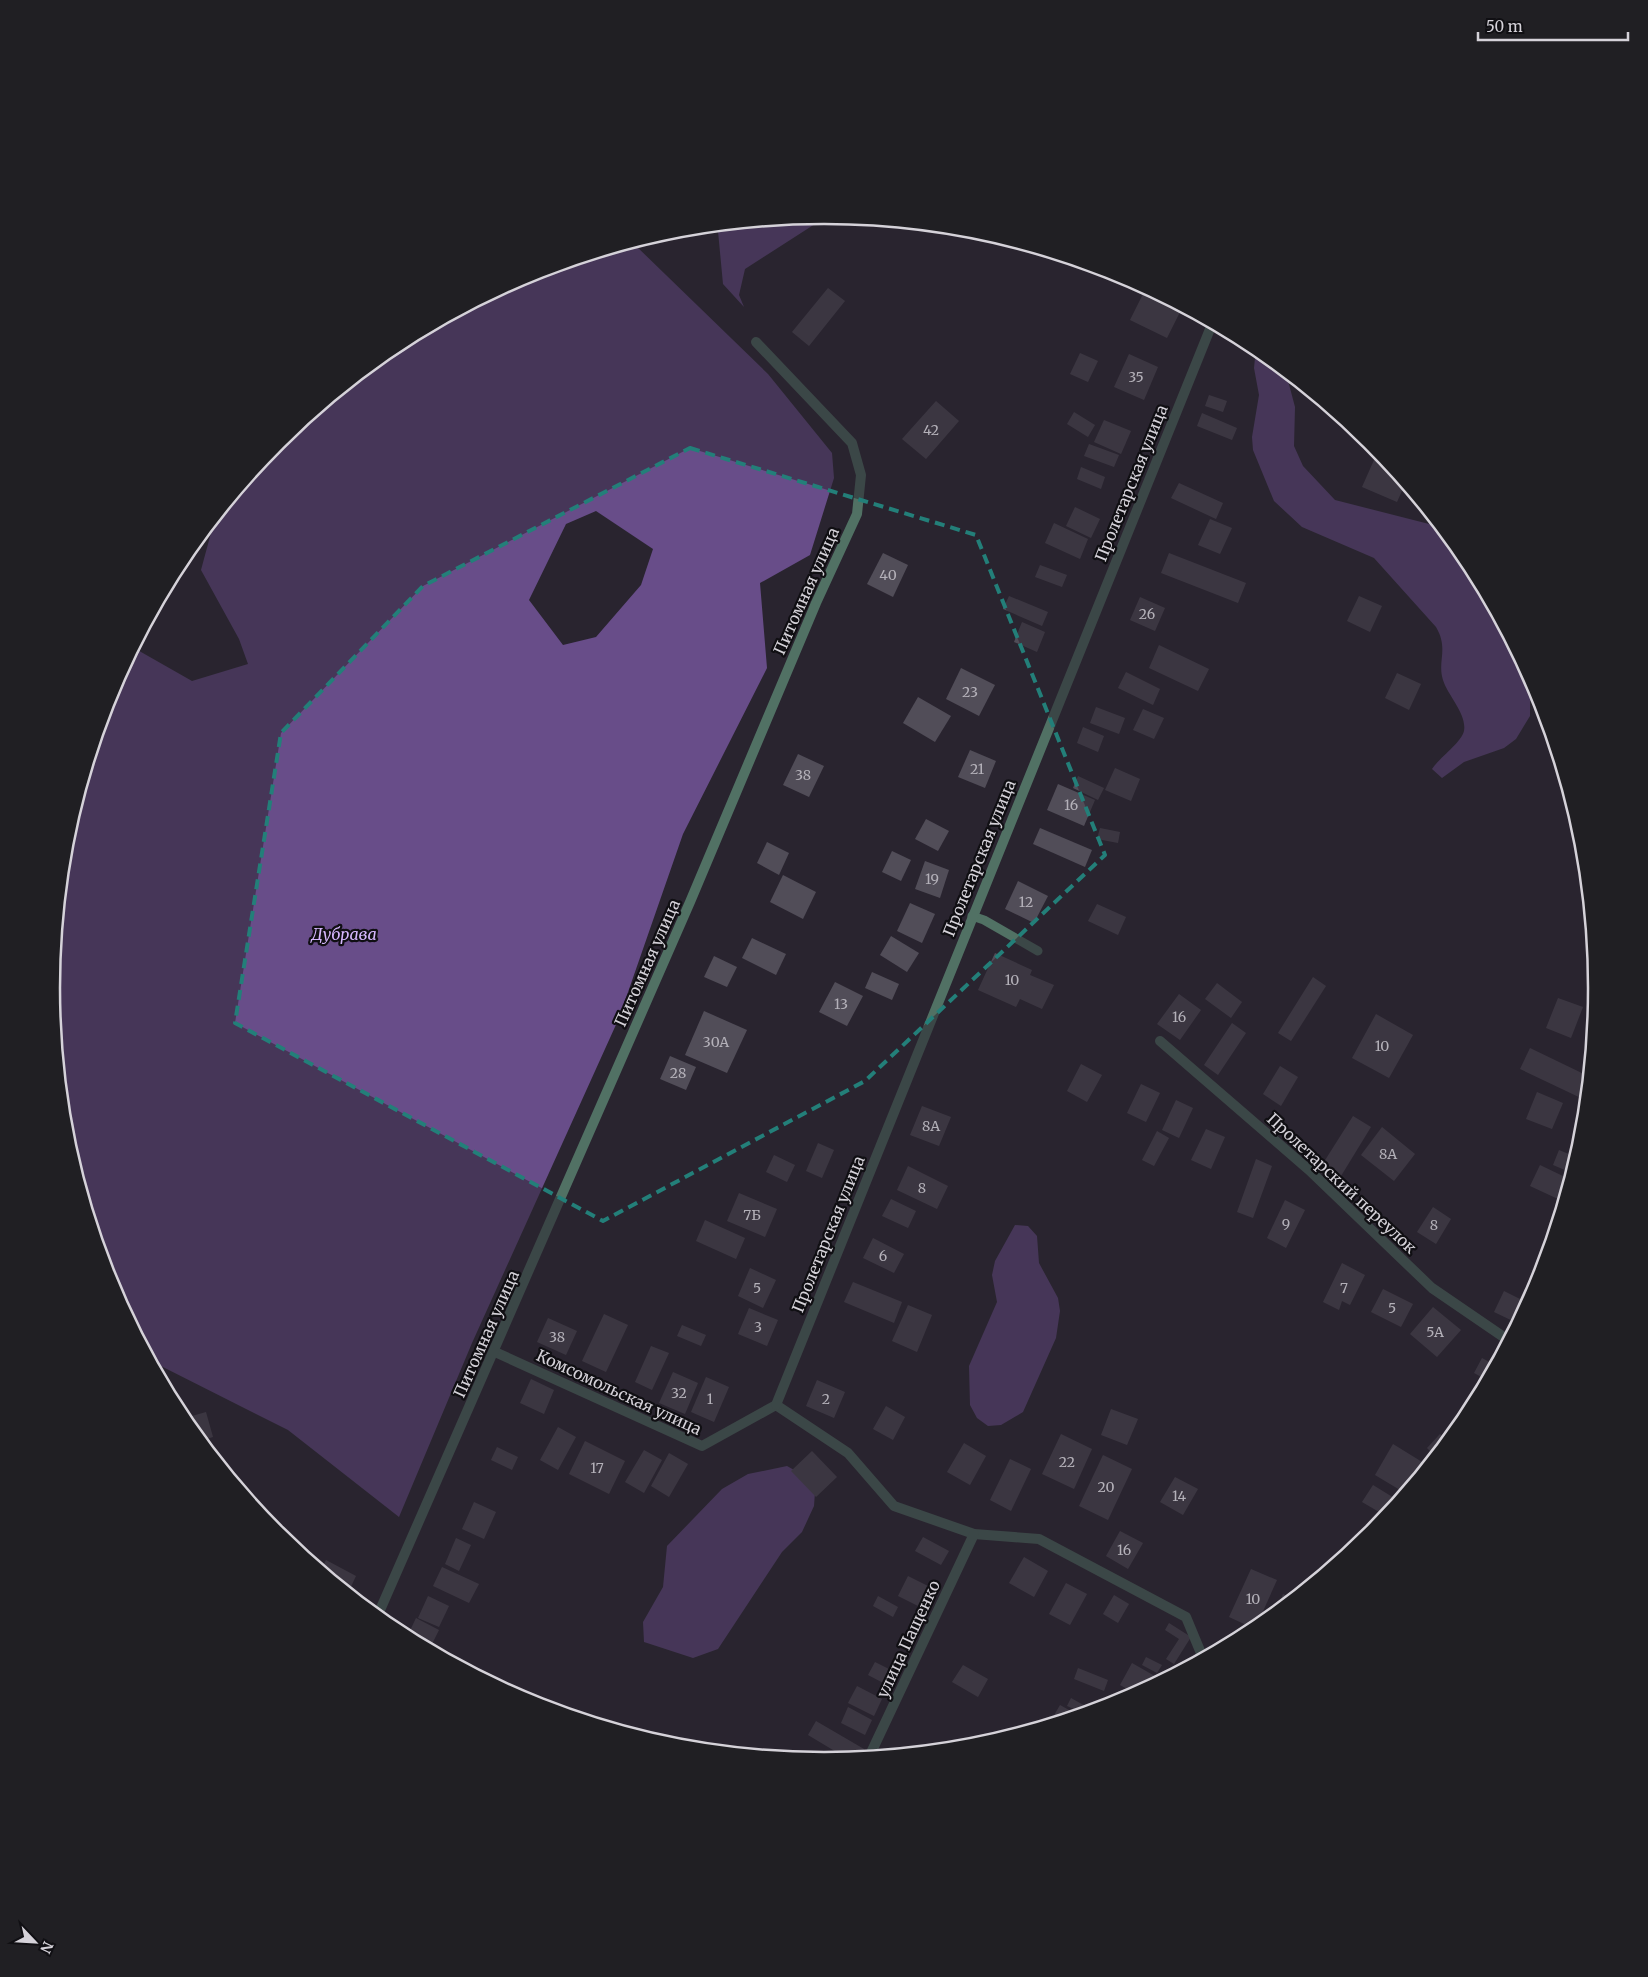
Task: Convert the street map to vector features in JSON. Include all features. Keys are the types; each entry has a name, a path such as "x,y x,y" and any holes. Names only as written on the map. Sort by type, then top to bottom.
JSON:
{"street":[{"name":"Пролетарская улица","path":"776,1405 1210,329"},
{"name":"Питомная улица","path":"380,1610 495,1352 730,810 816,602 857,514 861,475 852,444 756,342"},
{"name":"Пролетарский переулок","path":"1160,1041 1309,1170 1432,1288 1503,1337"},
{"name":"Комсомольская улица","path":"495,1352 702,1446 776,1405"},
{"path":"776,1405 848,1452 894,1506 974,1534 1039,1538 1186,1617 1201,1653"},
{"name":"улица Пащенко","path":"872,1751 974,1534"}],"lane":[{"path":"972,916 984,920 1038,951"}],"highlighted area":[{"path":"690,448 976,535 1105,855 865,1081 603,1221 235,1023 281,733 423,586"}],"green space":[{"path":"814,224 745,269 739,295 744,307 723,284 718,232 774,226"},
{"name":"Дубрава","path":"638,248 768,374 832,453 834,478 810,555 760,583 767,668 683,834 619,1018 472,1343 399,1517 288,1430 160,1365 118,1281 86,1186 75,1138 62,1038 60,988 62,939 75,839 86,791 118,696 139,651 192,681 248,664 239,639 201,570 211,533 218,523 284,448 320,414 359,382 400,353 486,303 578,265","holes":["596,511 653,549 641,585 596,637 563,645 529,600 566,524"]},
{"path":"1255,358 1288,381 1295,407 1294,446 1303,466 1335,500 1431,525 1459,564 1486,606 1531,699 1530,716 1516,739 1504,748 1464,762 1442,778 1432,769 1459,740 1464,731 1463,718 1443,680 1441,667 1442,642 1440,635 1436,627 1374,558 1302,527 1274,501 1253,450 1252,437 1259,395 1254,368"},
{"path":"1015,1225 1028,1226 1037,1236 1039,1263 1058,1298 1060,1311 1056,1338 1023,1412 1001,1425 988,1426 977,1418 970,1405 969,1366 997,1302 992,1275 995,1261"},
{"path":"787,1466 810,1479 815,1492 814,1506 802,1532 782,1552 718,1649 693,1658 644,1642 643,1622 663,1587 667,1546 722,1489 748,1474"}],"building":[{"path":"828,288 845,301 809,346 792,332"},
{"path":"1143,295 1180,313 1167,338 1130,320"},
{"path":"1080,353 1098,361 1088,382 1070,374"},
{"path":"1129,354 1158,367 1144,400 1114,387"},
{"path":"1209,395 1227,401 1223,412 1205,406"},
{"path":"936,401 959,421 926,459 902,439"},
{"path":"1074,412 1095,425 1088,437 1067,424"},
{"path":"1202,413 1237,428 1232,440 1197,426"},
{"path":"1104,420 1131,431 1121,454 1094,442"},
{"path":"1089,444 1119,455 1114,467 1084,456"},
{"path":"1374,459 1402,490 1397,502 1362,487"},
{"path":"1081,467 1105,477 1101,489 1077,479"},
{"path":"1179,483 1223,503 1216,519 1171,498"},
{"path":"1075,507 1100,519 1091,538 1066,526"},
{"path":"1210,519 1232,528 1220,554 1198,545"},
{"path":"1054,523 1088,539 1080,559 1045,543"},
{"path":"883,553 908,565 893,597 867,584"},
{"path":"1169,553 1246,583 1238,603 1161,573"},
{"path":"1040,565 1067,575 1062,587 1035,577"},
{"path":"1009,596 1048,612 1042,626 1003,609"},
{"path":"1359,596 1382,606 1370,632 1347,621"},
{"path":"1140,597 1165,608 1155,631 1130,620"},
{"path":"1022,622 1045,632 1037,652 1014,642"},
{"path":"1159,645 1209,669 1198,691 1149,668"},
{"path":"961,668 995,685 979,716 946,699"},
{"path":"1126,672 1160,689 1153,705 1118,688"},
{"path":"1397,673 1421,684 1409,710 1385,698"},
{"path":"918,697 951,716 935,742 903,723"},
{"path":"1096,707 1125,718 1119,734 1090,723"},
{"path":"1143,709 1164,718 1154,739 1133,730"},
{"path":"1083,727 1104,736 1098,752 1077,743"},
{"path":"970,750 996,761 985,788 958,777"},
{"path":"798,754 824,766 809,797 783,785"},
{"path":"1115,768 1140,779 1131,801 1105,790"},
{"path":"1078,776 1104,788 1098,800 1073,788"},
{"path":"1058,784 1095,800 1084,826 1047,810"},
{"path":"926,819 949,831 938,851 915,839"},
{"path":"1040,828 1092,850 1085,867 1033,844"},
{"path":"1100,828 1120,832 1118,843 1097,839"},
{"path":"767,842 789,853 779,875 757,863"},
{"path":"892,851 911,860 901,881 882,872"},
{"path":"925,861 949,870 940,898 915,889"},
{"path":"783,875 816,892 803,919 770,902"},
{"path":"1018,881 1048,896 1034,923 1005,909"},
{"path":"910,903 935,914 922,943 897,931"},
{"path":"1097,904 1126,917 1118,935 1088,921"},
{"path":"891,936 919,953 907,972 880,955"},
{"path":"752,938 786,954 776,975 742,958"},
{"path":"995,953 1032,970 1030,975 1054,985 1042,1009 1020,999 1016,1007 978,990"},
{"path":"714,956 737,967 727,987 704,977"},
{"path":"872,972 899,984 892,1000 865,988"},
{"path":"1313,977 1326,986 1291,1041 1278,1033"},
{"path":"835,982 863,996 847,1026 819,1012"},
{"path":"1217,983 1242,1002 1231,1018 1205,999"},
{"path":"1179,994 1201,1010 1180,1040 1157,1024"},
{"path":"1558,998 1583,1007 1571,1038 1546,1028"},
{"path":"704,1011 747,1030 727,1073 685,1055"},
{"path":"1376,1014 1413,1035 1389,1078 1352,1058"},
{"path":"1232,1023 1246,1033 1218,1075 1204,1065"},
{"path":"1530,1048 1582,1073 1580,1097 1520,1069"},
{"path":"670,1056 696,1067 686,1090 660,1079"},
{"path":"1081,1064 1102,1075 1087,1102 1067,1091"},
{"path":"1280,1066 1298,1077 1281,1106 1263,1094"},
{"path":"1141,1084 1160,1093 1146,1122 1127,1113"},
{"path":"1537,1092 1563,1103 1552,1129 1526,1119"},
{"path":"1176,1100 1193,1108 1179,1138 1162,1130"},
{"path":"922,1106 951,1117 939,1146 910,1135"},
{"path":"1353,1116 1371,1127 1341,1176 1322,1165"},
{"path":"1382,1127 1415,1154 1394,1181 1361,1155"},
{"path":"1206,1129 1225,1137 1211,1169 1191,1160"},
{"path":"1157,1131 1169,1138 1154,1166 1142,1160"},
{"path":"818,1143 834,1150 822,1178 806,1171"},
{"path":"1559,1150 1569,1154 1566,1170 1553,1165"},
{"path":"774,1155 795,1165 787,1182 766,1172"},
{"path":"1256,1159 1272,1166 1253,1218 1237,1212"},
{"path":"1540,1165 1564,1177 1558,1199 1530,1186"},
{"path":"908,1166 948,1186 937,1209 897,1190"},
{"path":"739,1193 777,1209 765,1237 727,1221"},
{"path":"891,1199 916,1211 908,1228 882,1216"},
{"path":"1285,1200 1305,1210 1286,1248 1267,1238"},
{"path":"1433,1207 1451,1219 1436,1244 1417,1232"},
{"path":"705,1220 745,1238 736,1259 696,1241"},
{"path":"873,1238 904,1254 894,1273 863,1258"},
{"path":"1342,1263 1365,1275 1350,1305 1342,1301 1339,1310 1323,1302"},
{"path":"750,1268 776,1280 763,1308 738,1296"},
{"path":"853,1282 902,1302 894,1323 844,1302"},
{"path":"1383,1289 1413,1304 1401,1327 1371,1312"},
{"path":"1504,1291 1521,1300 1512,1320 1494,1312"},
{"path":"908,1305 932,1315 917,1352 892,1341"},
{"path":"1433,1307 1461,1330 1437,1357 1410,1334"},
{"path":"749,1308 778,1320 767,1346 738,1334"},
{"path":"604,1314 628,1325 606,1372 582,1361"},
{"path":"548,1318 577,1331 566,1355 537,1342"},
{"path":"682,1325 706,1335 701,1346 677,1336"},
{"path":"651,1346 669,1353 652,1390 635,1382"},
{"path":"1482,1358 1490,1362 1482,1377 1474,1373"},
{"path":"673,1372 698,1383 685,1414 659,1403"},
{"path":"706,1377 729,1387 714,1422 691,1412"},
{"path":"531,1379 554,1390 544,1414 520,1403"},
{"path":"817,1380 845,1392 834,1418 806,1406"},
{"path":"886,1406 905,1417 893,1440 873,1429"},
{"path":"1111,1409 1138,1419 1127,1445 1101,1435"},
{"path":"206,1412 213,1437 207,1439 192,1416"},
{"path":"558,1427 576,1437 558,1470 540,1460"},
{"path":"1061,1434 1092,1449 1074,1489 1042,1474"},
{"path":"1440,1434 1443,1436 1431,1452 1427,1448"},
{"path":"585,1441 625,1461 609,1494 569,1474"},
{"path":"964,1443 986,1456 970,1485 947,1472"},
{"path":"1393,1444 1423,1462 1400,1490 1375,1475"},
{"path":"497,1447 518,1457 512,1470 491,1460"},
{"path":"644,1450 662,1460 644,1493 625,1482"},
{"path":"812,1451 837,1477 816,1497 791,1471"},
{"path":"669,1453 688,1464 669,1497 651,1486"},
{"path":"1103,1455 1132,1469 1108,1520 1079,1506"},
{"path":"1010,1459 1031,1469 1011,1511 990,1500"},
{"path":"1175,1477 1198,1489 1183,1515 1160,1502"},
{"path":"1373,1485 1393,1497 1379,1512 1362,1502"},
{"path":"474,1502 496,1512 484,1539 462,1529"},
{"path":"1120,1531 1143,1543 1128,1569 1106,1556"},
{"path":"923,1537 949,1551 941,1565 915,1551"},
{"path":"456,1538 471,1545 459,1571 445,1564"},
{"path":"1024,1557 1048,1571 1034,1597 1009,1583"},
{"path":"326,1560 356,1576 350,1588 323,1566"},
{"path":"442,1567 479,1584 469,1603 433,1586"},
{"path":"1251,1569 1277,1580 1262,1614 1246,1625 1229,1617"},
{"path":"908,1576 930,1587 920,1607 898,1596"},
{"path":"1066,1583 1087,1594 1070,1625 1049,1614"},
{"path":"1283,1594 1288,1596 1280,1601"},
{"path":"1114,1595 1129,1604 1118,1623 1103,1614"},
{"path":"428,1596 449,1606 439,1627 418,1618"},
{"path":"878,1596 898,1607 893,1617 873,1606"},
{"path":"416,1618 439,1630 432,1644 410,1630"},
{"path":"1169,1623 1191,1637 1174,1664 1166,1659 1179,1639 1165,1630"},
{"path":"1146,1657 1162,1665 1157,1673 1142,1665"},
{"path":"875,1662 895,1672 889,1686 868,1675"},
{"path":"1132,1663 1156,1677 1127,1689 1120,1685"},
{"path":"963,1665 988,1679 978,1697 952,1682"},
{"path":"1078,1668 1108,1680 1104,1691 1074,1679"},
{"path":"857,1686 882,1699 874,1716 848,1703"},
{"path":"1071,1698 1085,1706 1076,1710 1067,1706"},
{"path":"1060,1705 1072,1711 1070,1712 1053,1717"},
{"path":"848,1707 872,1720 865,1735 841,1723"},
{"path":"816,1721 864,1749 863,1751 836,1752 808,1735"}]}
